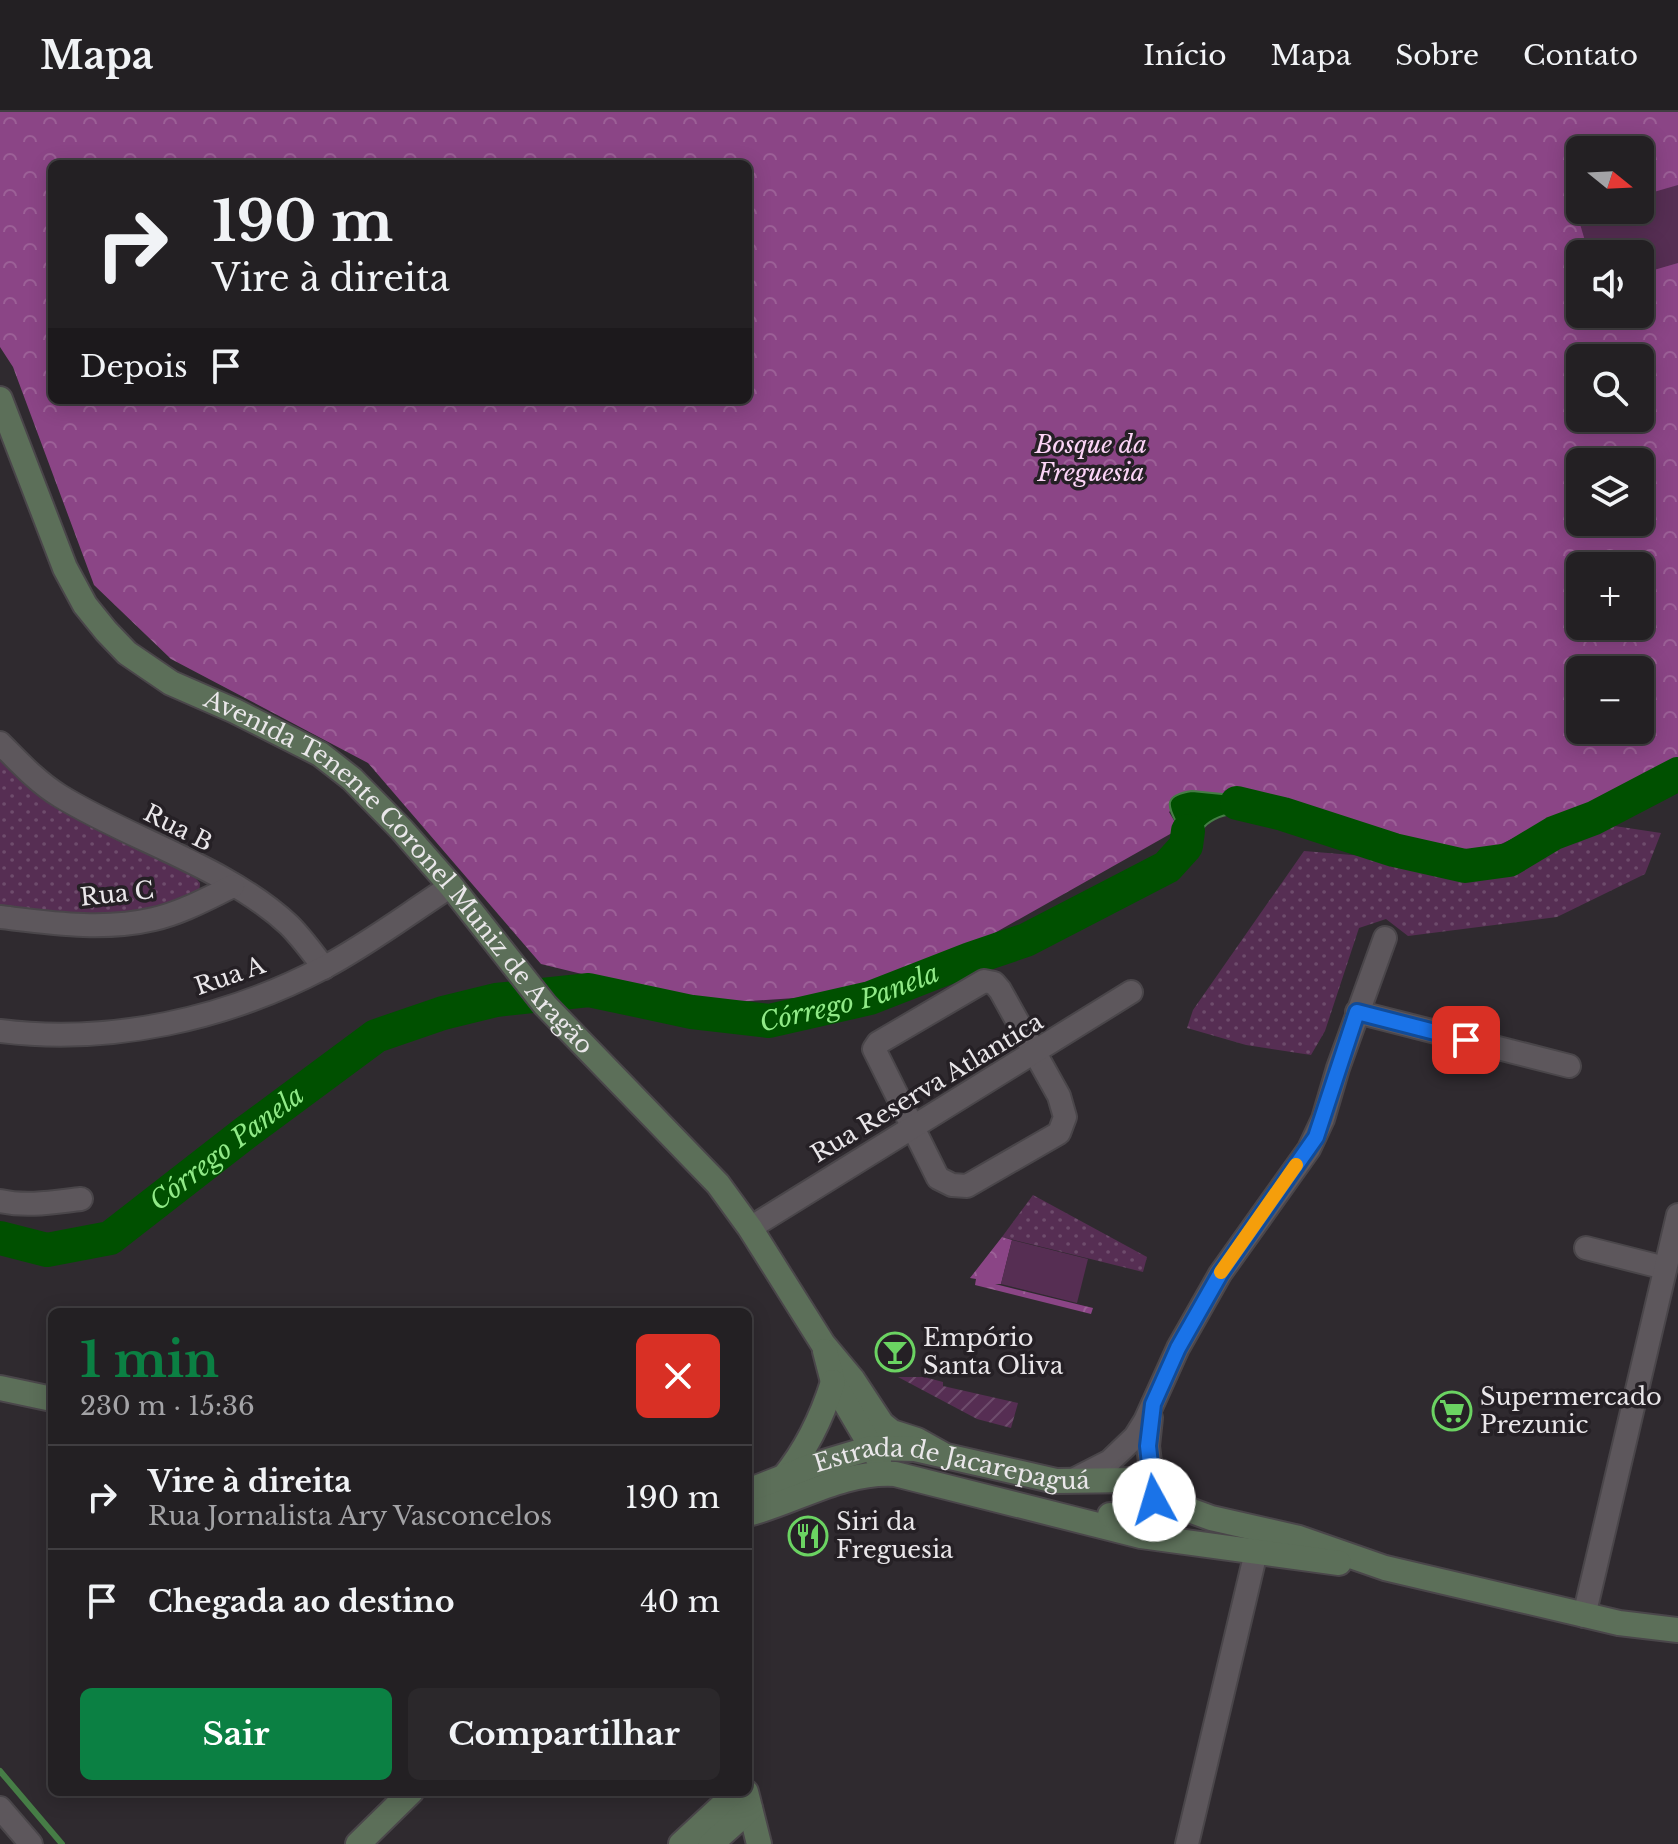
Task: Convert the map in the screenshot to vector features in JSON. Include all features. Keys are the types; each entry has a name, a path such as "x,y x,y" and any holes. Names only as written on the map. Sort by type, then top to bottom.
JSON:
{"main road":[{"name":"Avenida Tenente Coronel Muniz de Aragão","path":"0,399 65,568 85,605 106,631 127,653 171,683 320,754 362,789 451,886 545,1005 718,1184 750,1228 823,1344 853,1380 882,1424 892,1432 917,1440 942,1454"},
{"name":"Avenida Tenente Coronel Muniz de Aragão","path":"823,1344 833,1382 871,1448 885,1465 909,1476"},
{"path":"783,1478 799,1459 826,1406 833,1382"},
{"path":"0,1388 48,1398"},
{"name":"Estrada de Jacarepaguá","path":"752,1490 871,1448 915,1449 1068,1481 1126,1478 1153,1486 1192,1511 1211,1518 1299,1538 1385,1568 1584,1616 1678,1630"},
{"name":"Estrada de Jacarepaguá","path":"754,1513 843,1479 877,1473 909,1476 1141,1536 1385,1568"},
{"path":"1050,1513 1080,1508 1136,1520 1152,1506 1153,1486"},
{"path":"358,1844 407,1796"},
{"path":"681,1844 744,1798"},
{"path":"711,1844 744,1798"},
{"path":"744,1798 759,1844"}],"street":[{"name":"Rua B","path":"0,743 29,772 60,796 233,886 287,924 324,968"},
{"name":"Rua C","path":"0,917 65,925 115,925 156,919 233,886"},
{"name":"Rua A","path":"0,1031 118,1033 176,1021 258,997 324,968 451,886"},
{"path":"1068,1481 1097,1469 1135,1436 1178,1348 1220,1274 1316,1137 1385,938"},
{"path":"984,981 994,983 1059,1096 1065,1117 1059,1133 967,1186 952,1185 938,1178 911,1127 874,1049 878,1043 984,981"},
{"name":"Rua Reserva Atlantica","path":"750,1228 1131,992"},
{"path":"1357,1012 1569,1066"},
{"path":"0,1201 46,1204 81,1199"},
{"path":"1584,1616 1678,1215"},
{"path":"1586,1248 1665,1268"},
{"path":"1153,1404 1148,1446 1153,1486"},
{"path":"1187,1844 1256,1552"},
{"path":"0,1808 31,1844"}],"shaded area":[{"path":"1678,185 1678,263 1654,270 1654,240 1585,240 1580,224 1654,224 1654,192"},
{"path":"0,758 192,874 200,883 199,896 192,903 92,922 0,910"},
{"path":"1192,791 1273,799 1283,814 1241,813 1212,821 1199,833 1187,855 1167,867 1182,843 1170,803 1179,794"},
{"path":"1608,825 1661,833 1645,874 1557,917 1408,936 1386,919 1359,928 1325,1031 1311,1055 1246,1045 1187,1028 1193,1010 1304,851 1412,860 1528,851"},
{"path":"1033,1195 1147,1257 1143,1272 1002,1237"},
{"path":"1012,1240 1088,1259 1077,1303 1001,1284"},
{"path":"898,1377 924,1377 943,1382 943,1386 1018,1403 1011,1428 977,1419"}],"green space":[{"name":"Bosque da Freguesia","path":"0,112 1678,112 1678,763 1488,850 1430,854 1273,799 1192,791 1169,812 1179,829 968,948 839,995 705,1004 541,964 368,763 171,659 94,585 13,367 0,347"},
{"path":"1002,1237 1012,1240 1001,1284 995,1284 1093,1308 1091,1314 975,1285 976,1279 970,1278"}],"waterway":[{"name":"Córrego Panela","path":"1237,803 1283,814 1394,850 1465,866 1509,860 1554,833 1594,818 1678,774"},
{"name":"Córrego Panela","path":"0,1238 47,1250 110,1238 376,1036 443,1013 496,1000 589,990 692,1012 769,1021 870,998 1026,940 1167,867 1186,846 1188,831"},
{"path":"0,1771 62,1844"}],"slow traffic":[{"path":"1221,1272 1296,1165"}],"place":[{"name":"Empório Santa Oliva","path":"895,1352"},
{"name":"Supermercado Prezunic","path":"1452,1411"},
{"name":"Siri da Freguesia","path":"808,1536"}],"route":[{"path":"1154,1500 1148,1446 1153,1404 1178,1348 1220,1274 1316,1137 1357,1012 1466,1040"}]}
